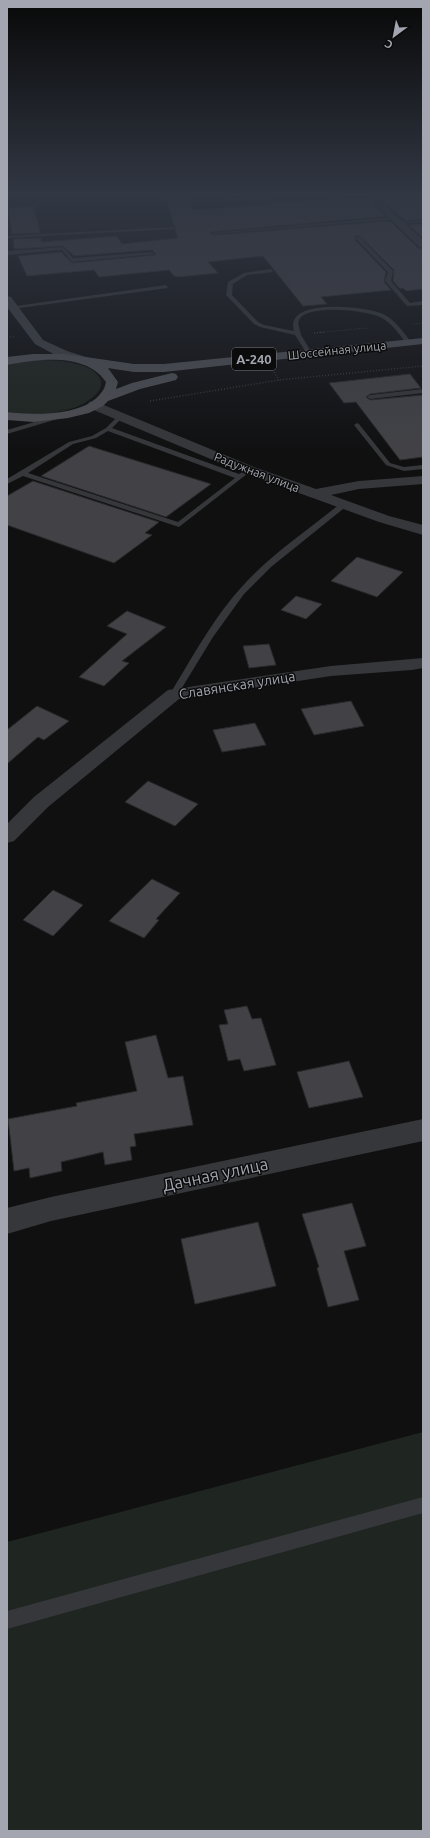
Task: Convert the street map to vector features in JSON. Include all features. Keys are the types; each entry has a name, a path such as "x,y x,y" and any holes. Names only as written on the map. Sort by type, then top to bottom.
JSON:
{"main road":[{"name":"Шоссейная улица","path":"85,361 122,367 164,368 423,341"},
{"name":"Шоссейная улица","path":"26,418 68,414 136,386 179,375 423,350"},
{"path":"10,360 30,357 63,357 85,361 101,368 110,377 112,387 100,401"},
{"path":"7,416 26,418"},
{"path":"7,421 26,418"}],"street":[{"path":"10,303 39,342 63,354 85,361"},
{"path":"30,357 38,352 39,342"},
{"name":"Радужная улица","path":"100,401 121,416 244,473 314,494 384,519 423,530"},
{"path":"314,494 359,485 423,480"},
{"path":"418,664 423,682"},
{"name":"Славянская улица","path":"7,836 41,802 174,694 331,671 418,664"},
{"name":"Дачная улица","path":"7,1221 59,1207 423,1130"}],"lane":[{"path":"234,281 230,283 229,295 256,323 262,326 299,334"},
{"path":"388,281 409,304 423,304"},
{"path":"10,303 166,288"},
{"path":"309,353 294,323 296,318 300,314 345,308 377,313 383,316 394,325 408,342"},
{"path":"370,397 423,391"},
{"path":"7,432 68,414"},
{"path":"7,482 71,443 94,437 108,429 121,416"},
{"path":"357,425 388,464 404,469 423,467"},
{"path":"108,429 214,469 244,473"},
{"path":"22,474 179,525 244,473"},
{"path":"174,694 209,637 240,592 268,565 344,505"},
{"path":"7,1620 423,1505"}],"path":[{"path":"299,334 423,323"},
{"path":"143,403 279,380 423,366"}],"shaded area":[{"path":"36,360 62,361 91,369 97,374 101,381 100,388 95,395 84,403 63,411 40,414 7,412 7,365"},
{"path":"423,1432 423,1831 7,1831 7,1542"}],"building":[{"path":"283,281 384,281 391,290 321,297 327,304 303,306"},
{"path":"393,281 423,281 423,289 406,291 403,288 400,289"},
{"path":"410,374 421,388 370,394 366,397 370,400 423,395 423,457 400,460 356,402 344,403 329,383"},
{"path":"89,446 211,484 166,517 41,476"},
{"path":"33,481 159,522 145,533 152,535 114,563 7,525 7,496"},
{"path":"357,557 403,572 377,597 331,581"},
{"path":"296,596 322,604 306,619 281,610"},
{"path":"127,611 166,627 122,661 129,663 104,686 79,677 127,634 107,626"},
{"path":"269,644 276,665 249,668 243,646"},
{"path":"351,701 364,726 314,735 301,709"},
{"path":"37,706 69,721 44,740 38,737 7,764 7,730"},
{"path":"255,723 266,745 222,752 213,730"},
{"path":"148,781 198,804 175,826 125,802"},
{"path":"152,879 180,893 156,919 159,920 144,938 109,921"},
{"path":"53,890 83,905 53,936 23,920"},
{"path":"247,1006 252,1019 261,1018 276,1065 244,1071 240,1059 228,1061 219,1025 228,1024 224,1010"},
{"path":"156,1035 168,1078 183,1076 193,1125 134,1134 136,1146 130,1147 132,1160 105,1165 103,1152 61,1162 62,1171 30,1178 29,1168 14,1171 8,1119 77,1106 76,1103 137,1091 125,1042"},
{"path":"349,1061 363,1097 309,1108 297,1072"},
{"path":"352,1203 366,1246 344,1251 359,1300 328,1307 317,1268 319,1267 302,1214"},
{"path":"258,1222 276,1286 195,1304 181,1239"}]}
